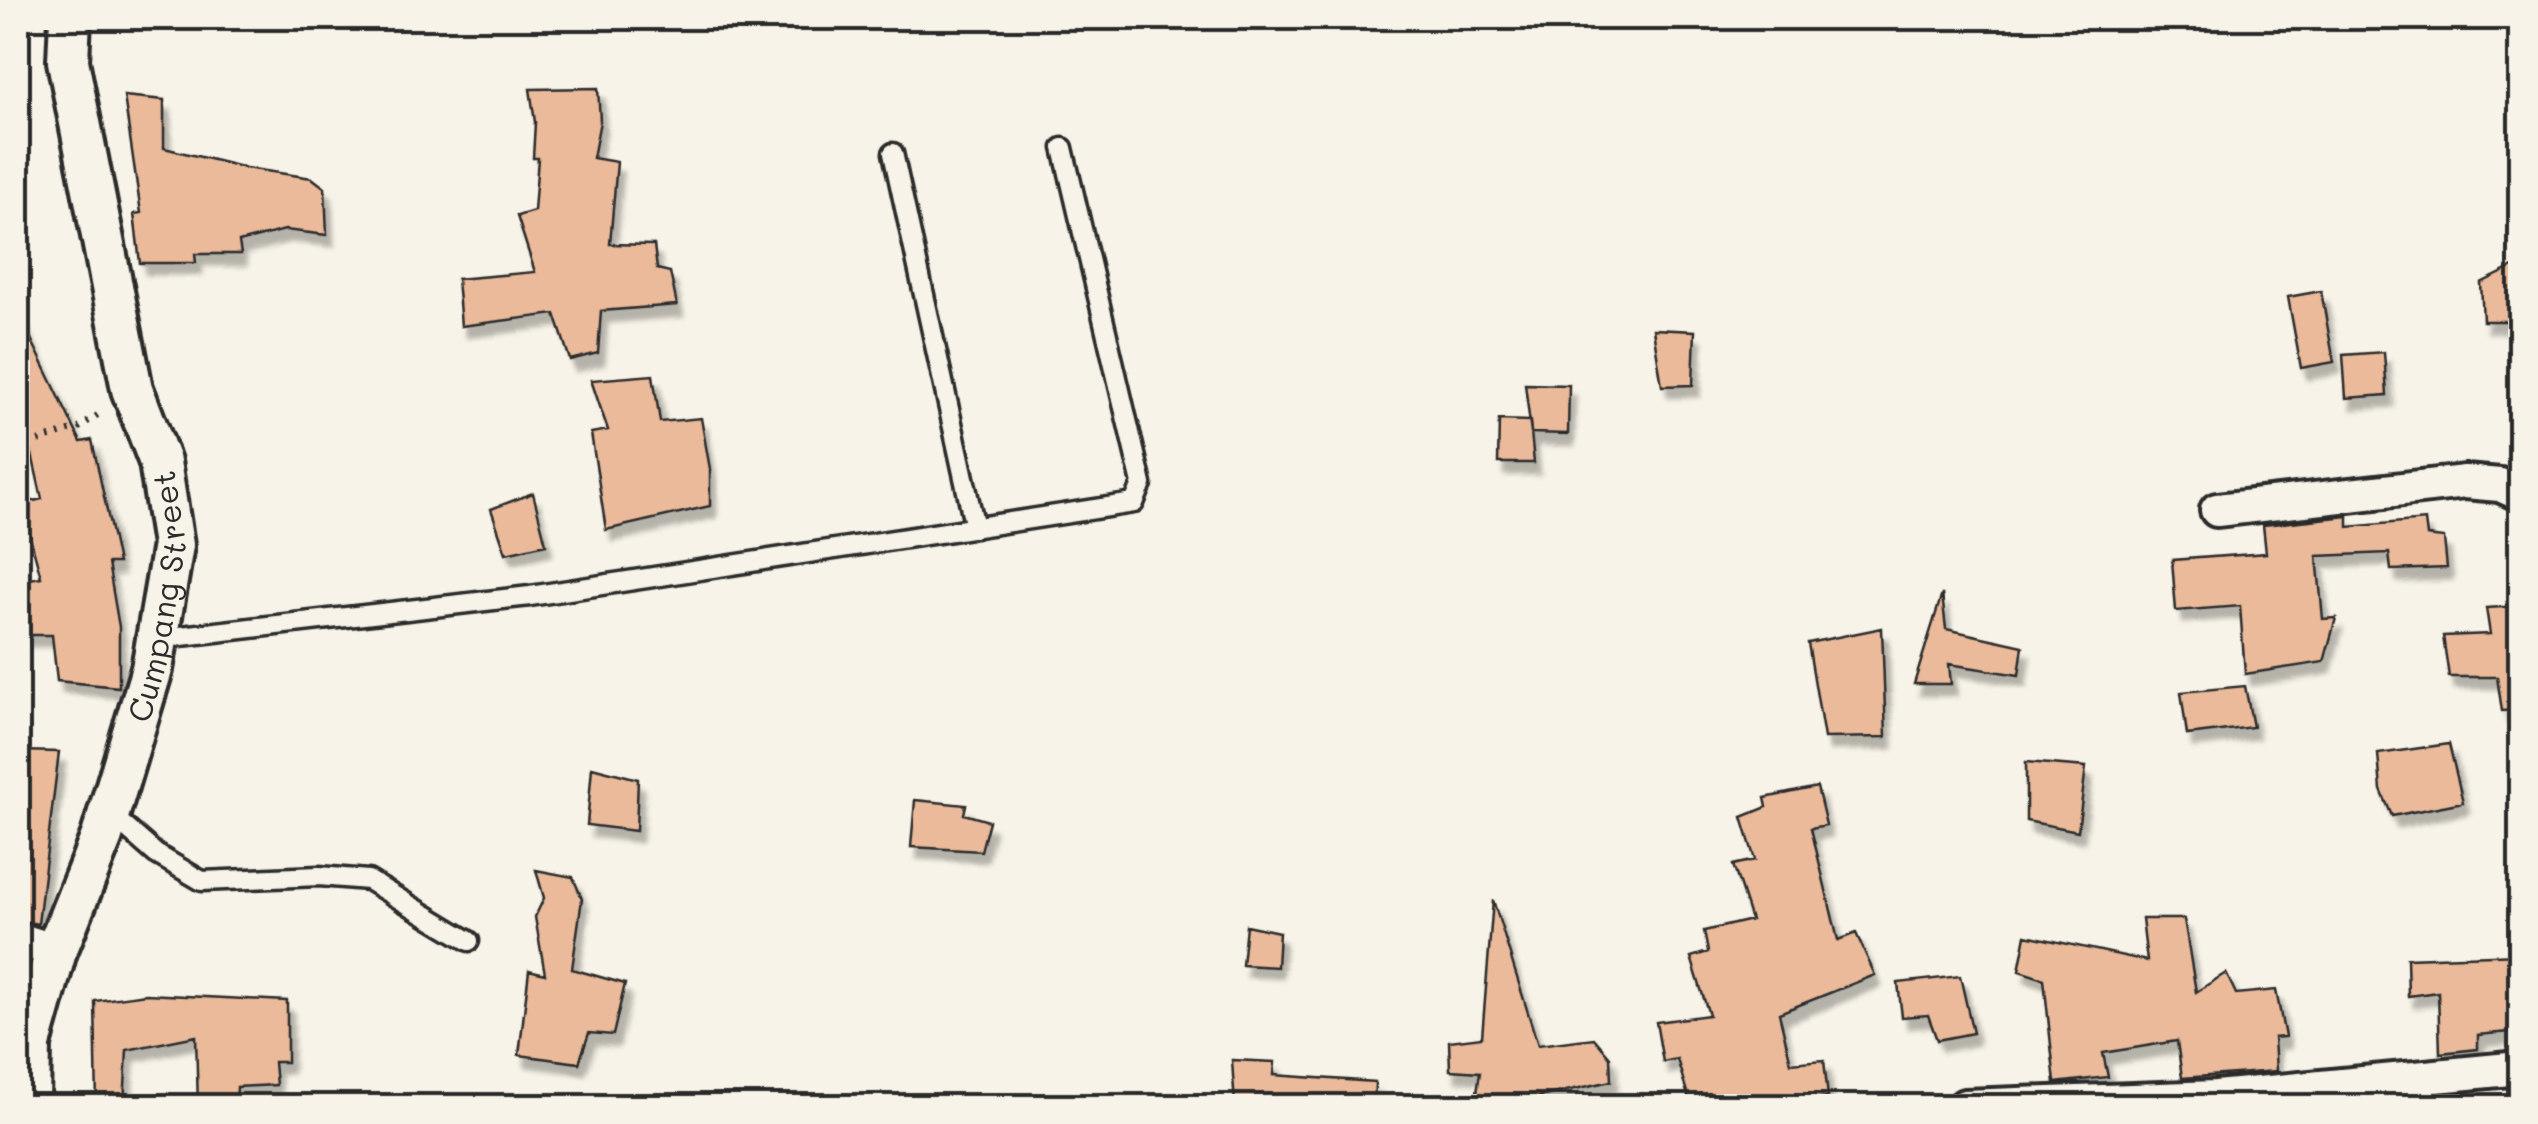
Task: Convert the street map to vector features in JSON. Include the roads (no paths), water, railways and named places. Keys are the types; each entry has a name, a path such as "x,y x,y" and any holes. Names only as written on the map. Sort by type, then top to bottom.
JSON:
{"street":[{"name":"Cumpang Street","path":"29,1106 30,1044 56,951 109,814 152,669 154,638 173,545 160,462 132,390 68,61 70,18"},
{"path":"2217,510 2465,482 2500,485 2520,494"},
{"path":"18,939 56,951"},
{"path":"1965,1106 2216,1098 2520,1068"}],"lane":[{"path":"154,638 530,596 1134,503 1142,492 1063,148"},
{"path":"894,152 975,528"},
{"path":"109,814 156,854 202,881 319,876 368,880 469,941"}]}
